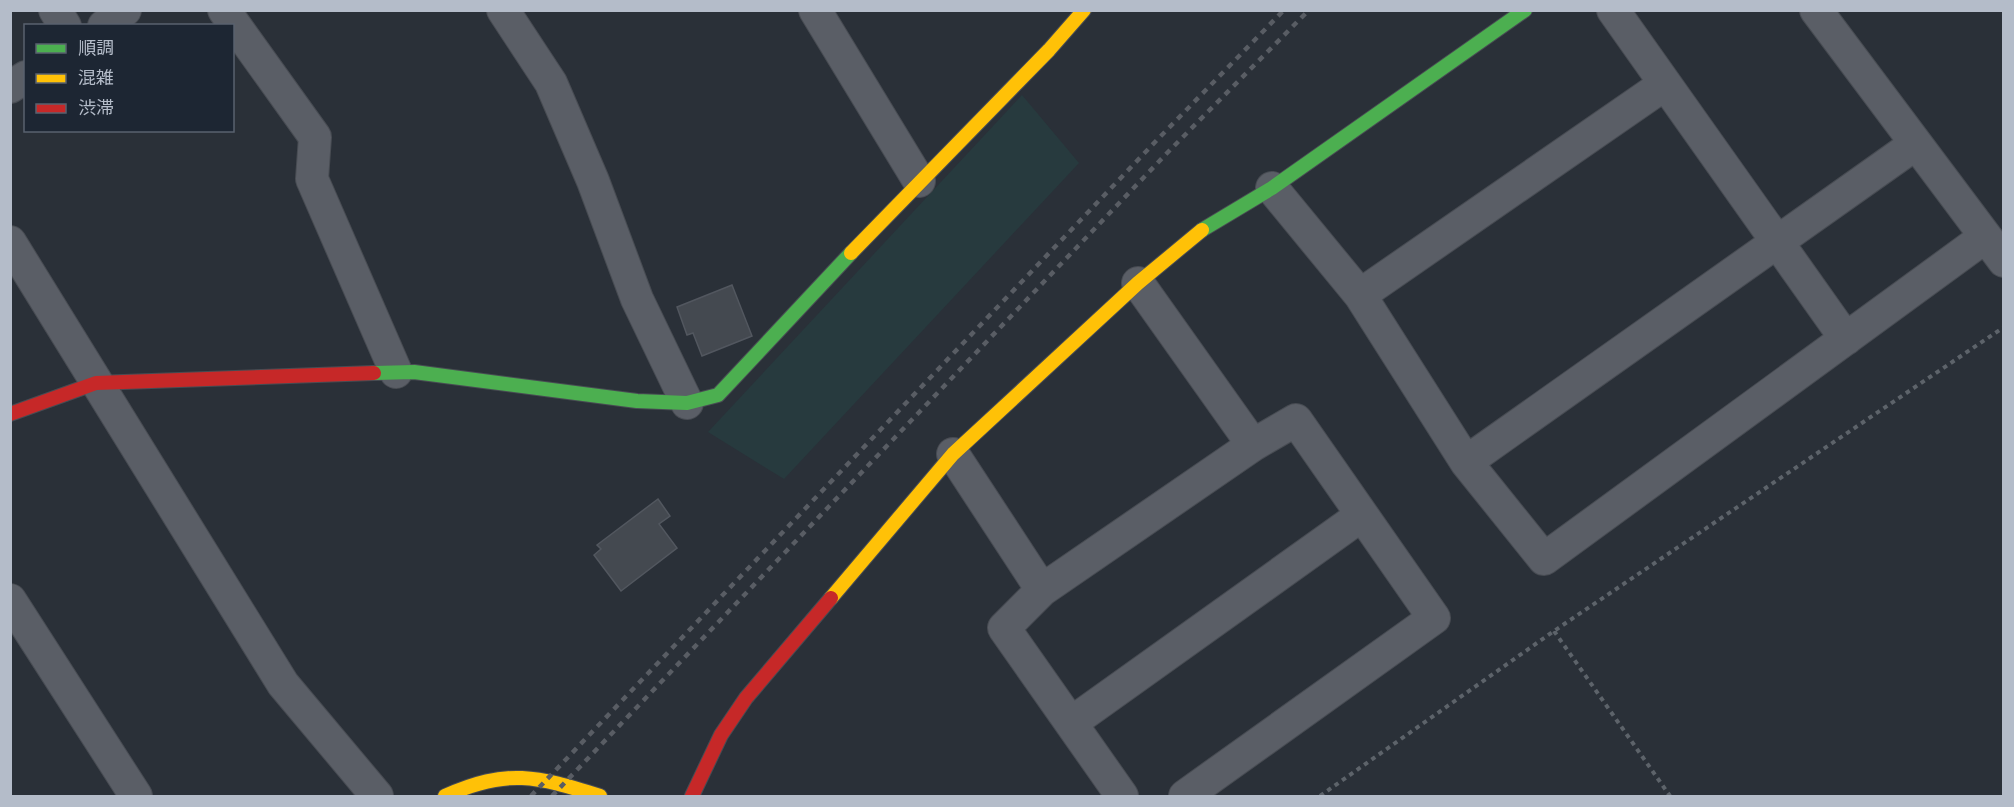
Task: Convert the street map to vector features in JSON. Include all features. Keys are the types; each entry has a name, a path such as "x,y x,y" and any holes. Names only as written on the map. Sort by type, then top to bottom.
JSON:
{"street":[{"path":"55,10 64,24"},
{"path":"107,24 125,10"},
{"path":"224,10 315,137 312,179 396,372"},
{"path":"503,10 551,83 593,181 637,299 687,403"},
{"path":"816,10 919,181"},
{"path":"10,414 96,383 237,376 414,372 637,401 687,403 718,396 919,181 1049,50 1084,10"},
{"path":"692,796 721,735 746,698 953,454 1138,283 1200,231 1272,188 1525,10"},
{"path":"1613,10 1846,339"},
{"path":"1272,188 1360,295 1466,462 1544,559 1846,339 1994,249 1914,145 1816,10"},
{"path":"10,87 24,78"},
{"path":"1360,295 1665,84"},
{"path":"1466,462 1914,145"},
{"path":"10,242 283,684 376,796"},
{"path":"1138,283 1253,445"},
{"path":"1122,796 1004,628 1042,590 1253,445 1296,420 1434,618 1185,796"},
{"path":"953,454 1042,590"},
{"path":"1071,723 1362,515"},
{"path":"10,600 136,796"},
{"path":"445,796 471,783 509,775 547,780 600,796"}],"path":[{"path":"1320,796 1554,631 2004,327"},
{"path":"1554,631 1670,796"}],"green space":[{"path":"1022,95 1079,163 784,479 708,432"}],"building":[{"path":"732,285 752,336 702,356 693,333 687,335 677,307"},
{"path":"658,499 670,516 659,524 677,548 621,591 594,555 601,549 597,545"}],"railway":[{"path":"531,796 1156,141 1284,10"},
{"path":"552,796 1169,151 1309,10"}],"traffic: fast":[{"path":"1202,230 1272,188 1525,10"},
{"path":"374,373 414,372 637,401 687,403 718,395 851,253"}],"traffic: slow":[{"path":"851,253 1049,50 1084,10"},
{"path":"831,598 953,454 1138,283 1202,230"},
{"path":"445,796 467,787 505,778 539,780 600,796"}],"traffic: jam":[{"path":"10,414 96,383 374,373"},
{"path":"692,796 721,735 746,698 831,598"}]}
